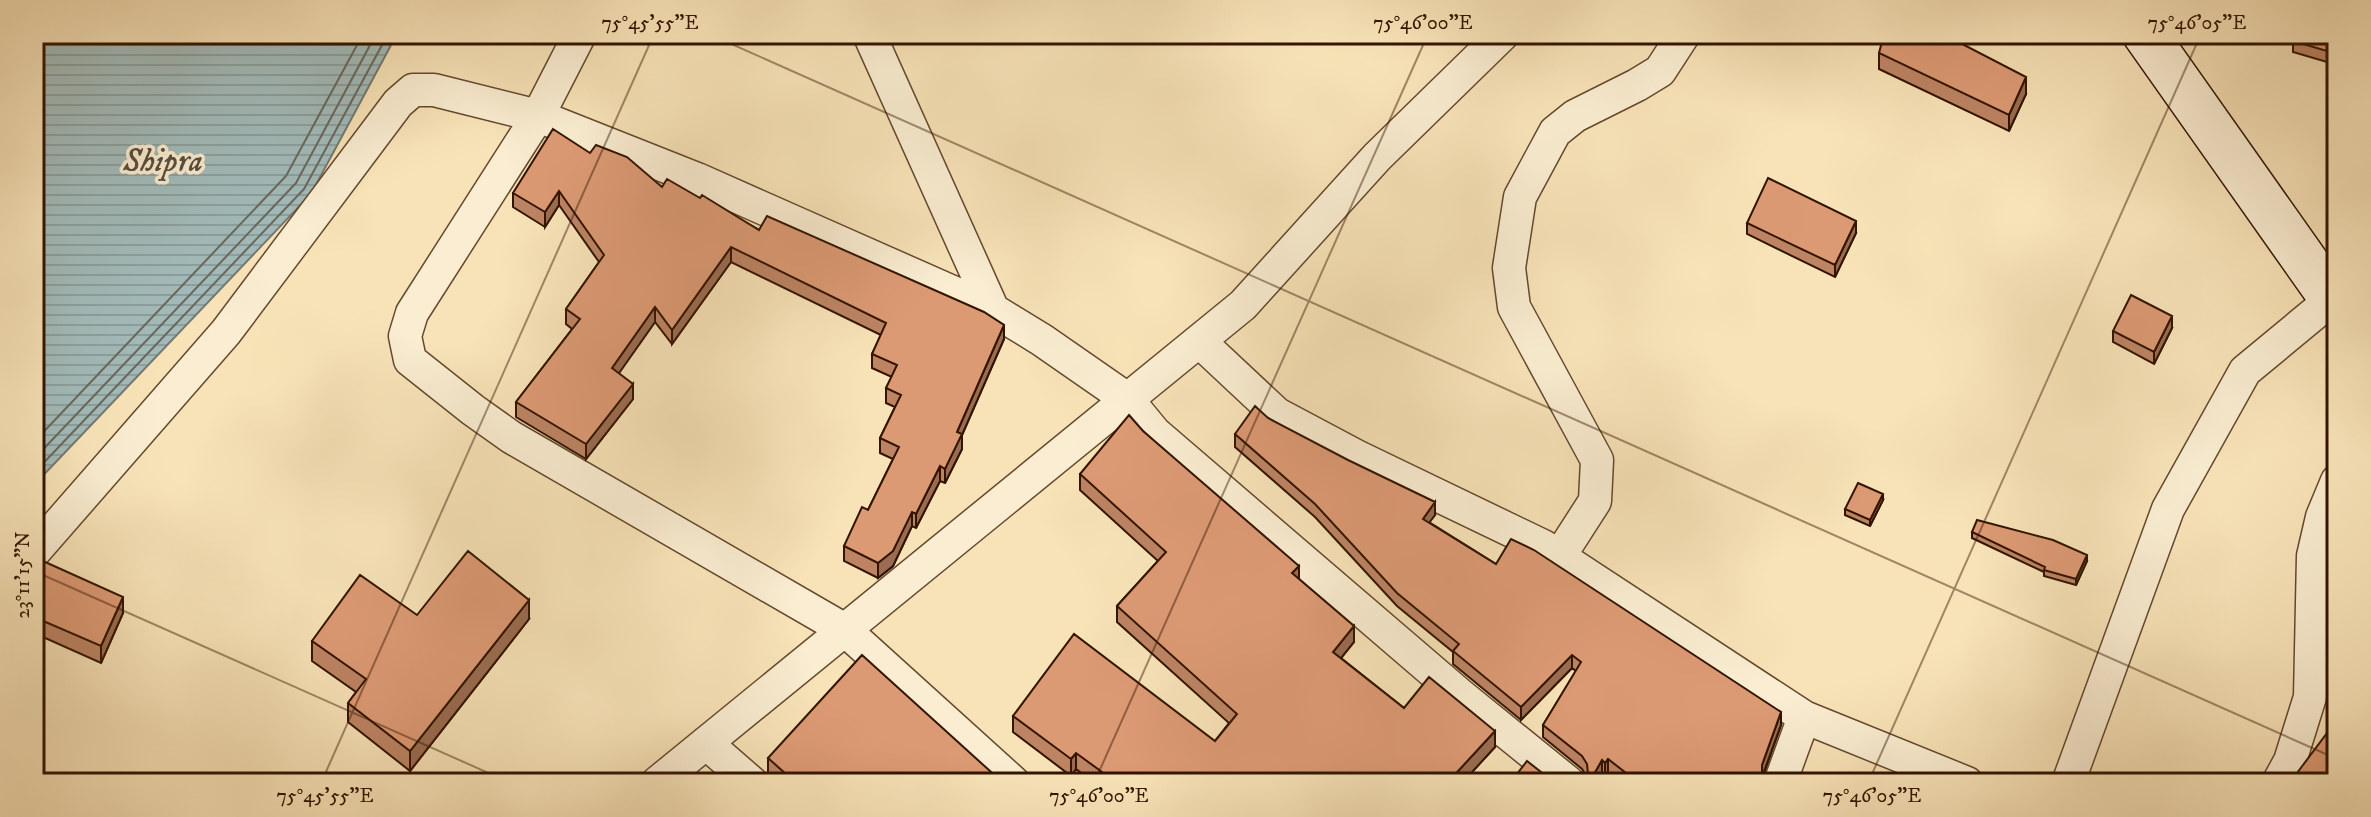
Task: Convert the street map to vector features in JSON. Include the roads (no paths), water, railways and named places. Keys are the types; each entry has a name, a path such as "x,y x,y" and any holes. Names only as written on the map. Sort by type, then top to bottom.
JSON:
{"main road":[{"path":"2145,34 2335,302"}],"street":[{"path":"580,34 538,116 412,313 405,336 410,360 511,437 845,630 1014,783"},
{"path":"869,34 993,310"},
{"path":"657,783 1243,305 1377,157 1503,34"},
{"path":"1559,557 1595,501 1597,460 1514,307 1509,268 1520,197 1555,132 1575,116 1660,71 1684,34"},
{"path":"34,552 226,332 398,103 413,90 434,90 538,116 697,179 993,310 1127,399 1166,443 1459,694 1569,783"},
{"path":"2068,783 2168,509 2245,371 2335,302"},
{"path":"1199,341 1277,414 1356,456 1543,546 1804,717 1967,783"},
{"path":"2278,783 2290,761 2310,697 2313,556 2322,517 2337,481"},
{"path":"1780,783 1804,717"},
{"path":"706,743 752,783"}],"water":[{"name":"Shipra","path":"34,34 397,34 311,194 34,485"}]}
